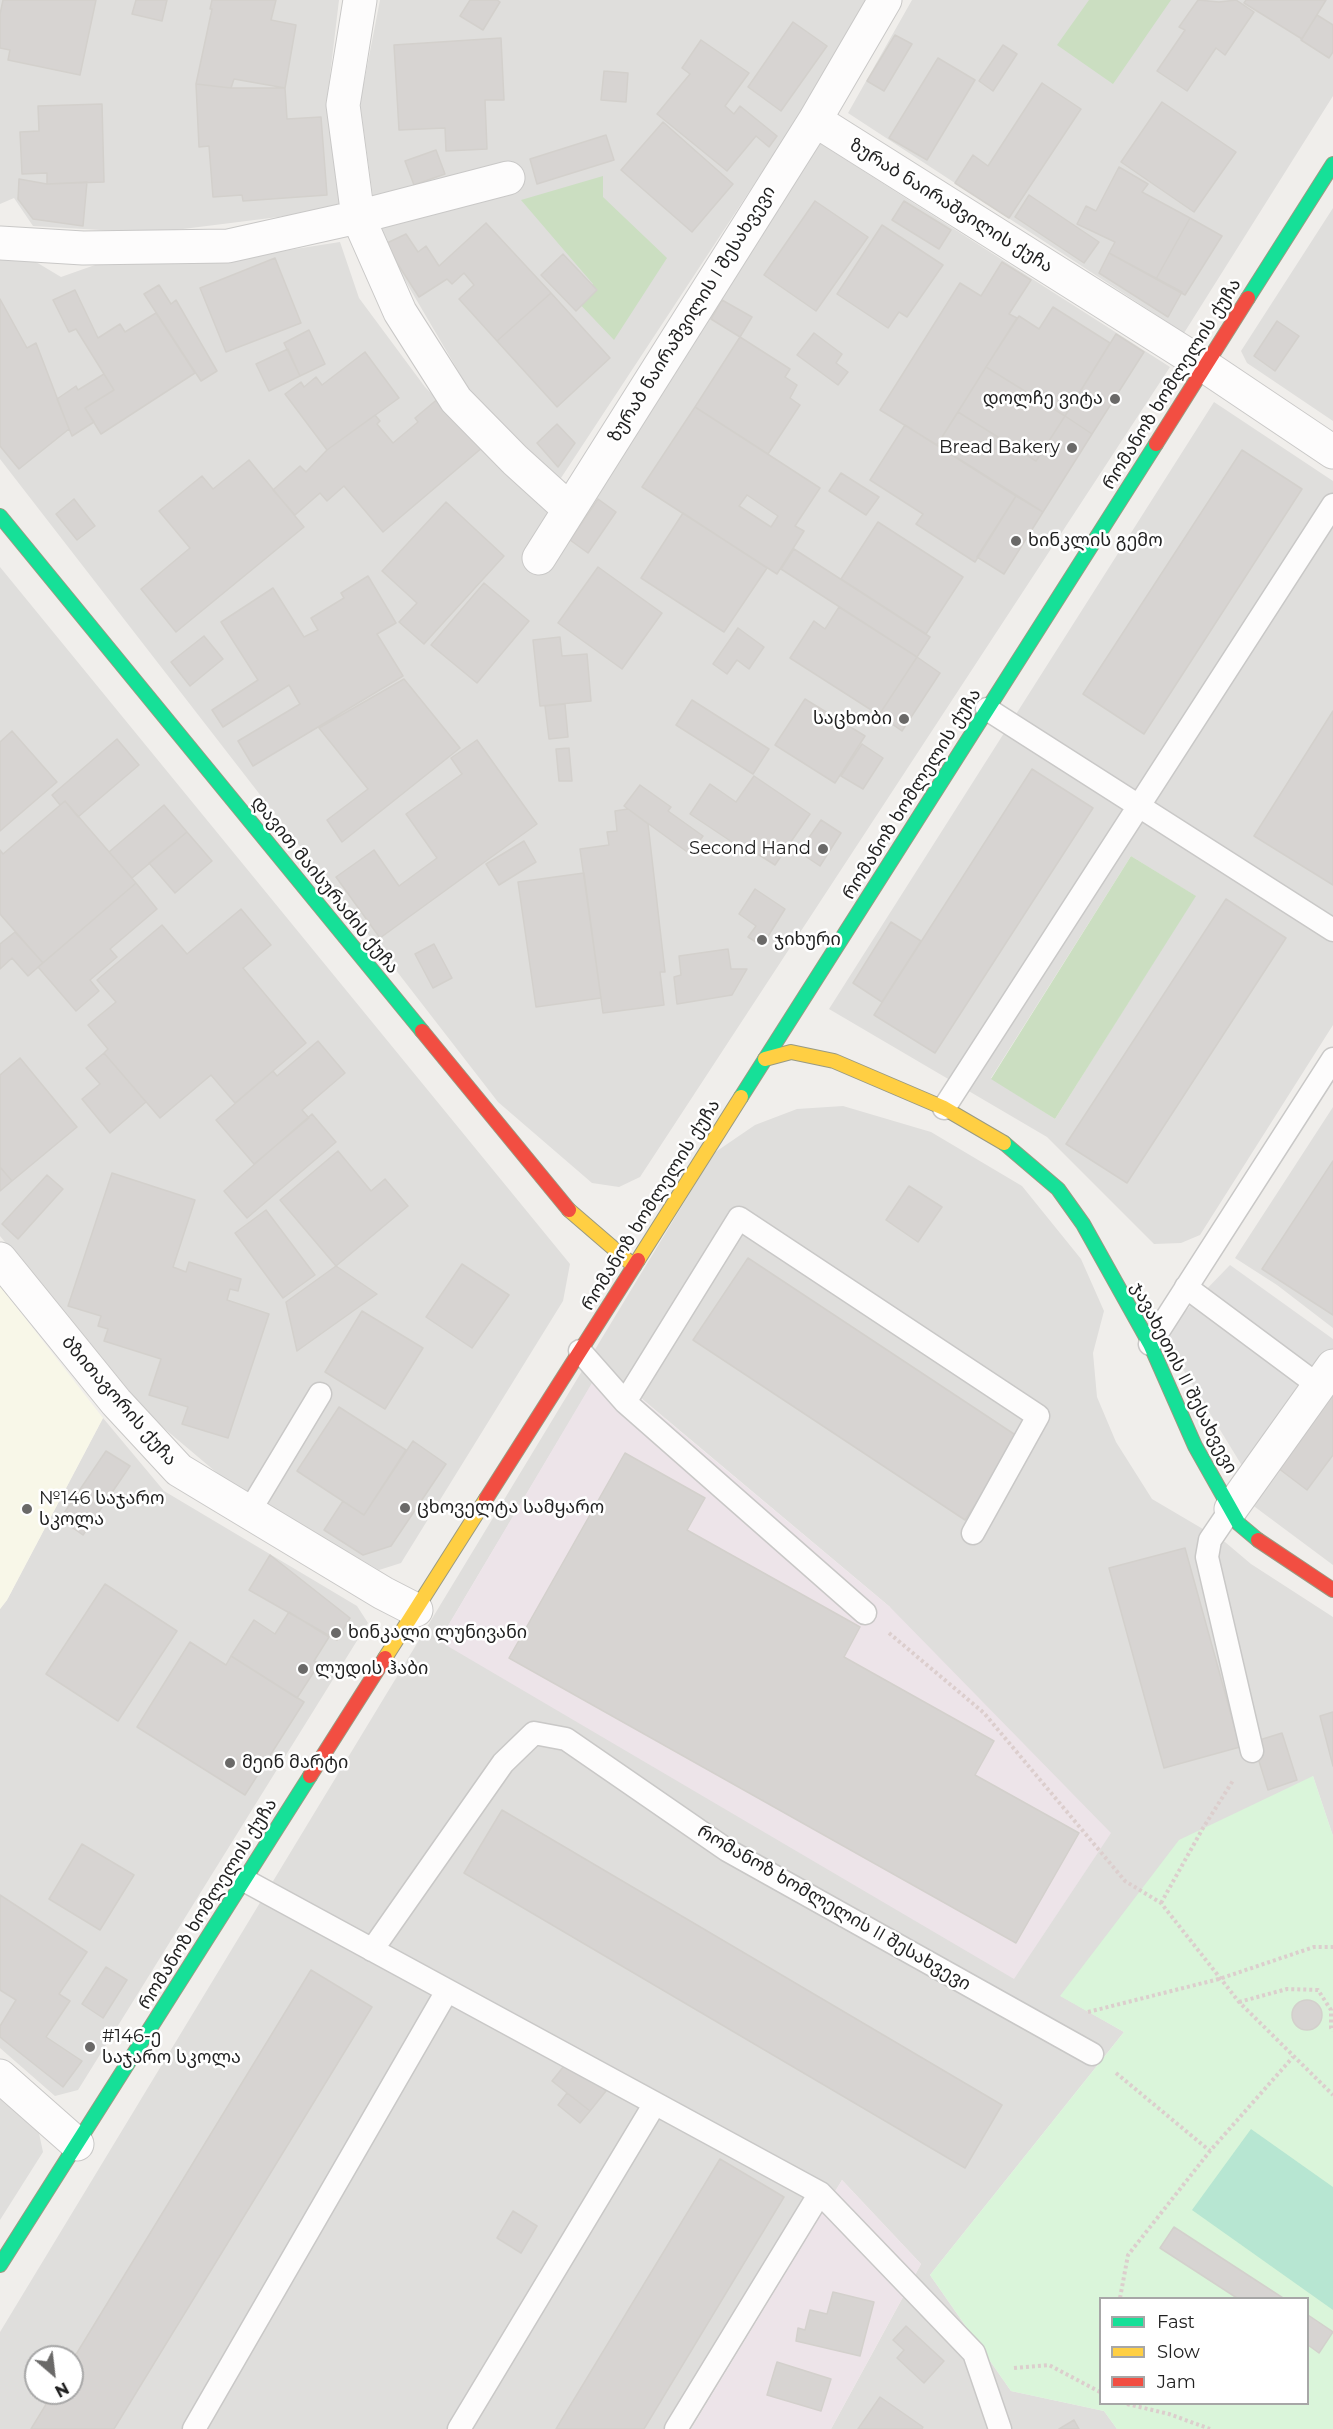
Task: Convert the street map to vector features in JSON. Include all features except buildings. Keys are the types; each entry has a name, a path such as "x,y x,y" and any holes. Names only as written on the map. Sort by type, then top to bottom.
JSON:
{"street":[{"path":"360,0 343,105 358,218 400,312 456,400 515,460 569,509"},
{"path":"815,120 885,0"},
{"name":"ზურაბ ნაირაშვილის ქუჩა","path":"815,120 1205,366 1333,452"},
{"name":"ზურაბ ნაირაშვილის I შესახვევი","path":"539,558 815,120"},
{"name":"რომანოზ ხომლელის ქუჩა","path":"0,2265 1333,164"},
{"path":"0,243 83,249 228,246 358,218 507,178"},
{"name":"დავით მაისურაძის ქუჩა","path":"0,516 572,1214 634,1266"},
{"name":"ჯავახეთის II შესახვევი","path":"765,1059 791,1052 834,1061 944,1108 1010,1147 1058,1189 1083,1224 1150,1344 1196,1446 1239,1524 1254,1537 1333,1590"},
{"name":"ბზითაგორის ქუჩა","path":"0,1259 116,1402 179,1470 383,1593 416,1610"},
{"path":"1231,1509 1326,1376"},
{"path":"0,2076 77,2144"}],"lane":[{"path":"944,1108 1333,505"},
{"path":"987,709 1333,930"},
{"path":"1150,1344 1333,1059"},
{"path":"625,1402 739,1218 1038,1416 973,1533"},
{"path":"1186,1287 1326,1376"},
{"path":"580,1351 625,1402 865,1613"},
{"path":"249,1512 320,1395"},
{"path":"1231,1509 1210,1540 1208,1557 1252,1751"},
{"name":"რომანოზ ხომლელის II შესახვევი","path":"372,1950 503,1763 534,1733 566,1739 727,1850 1092,2054"},
{"path":"244,1880 654,2105 820,2193 989,2370"},
{"path":"194,2429 447,1991"},
{"path":"459,2429 654,2105"},
{"path":"676,2429 820,2193"},
{"path":"974,2353 1000,2429"}],"path":[{"path":"865,1613 984,1713 1125,1881 1161,1903 1239,2002 1333,2095"},
{"path":"1161,1903 1203,1828 1252,1751"},
{"path":"1059,2035 1068,2017 1219,1979 1314,1947 1333,1947"},
{"path":"1239,2002 1287,1989 1318,1990 1331,2010 1333,2031"},
{"path":"1092,2054 1210,2151"},
{"path":"1120,2297 1128,2255 1210,2151 1293,2057"},
{"path":"989,2370 1049,2366 1099,2391"},
{"path":"1135,2405 1169,2414 1210,2429"}],"shaded area":[{"path":"0,0 339,0 328,92 342,209 151,233 33,226 14,198 0,204"},
{"path":"380,0 875,0 559,481 477,403 386,248 373,197 360,103"},
{"path":"912,0 1333,0 1333,96 1184,333 848,113"},
{"path":"818,142 1170,367 640,1177 619,1187 592,1183 498,1102 0,459 0,256 26,256 61,277 95,265 218,261 340,242 359,298 425,387 548,511"},
{"path":"1333,208 1333,421 1247,363 1241,351"},
{"path":"1214,402 1333,481 1333,1025 1200,1235 1181,1243 1154,1244 1047,1137 829,1009","holes":["1131,856 1195,896 1055,1119 991,1078"]},
{"path":"0,567 570,1264 563,1301 401,1563 379,1570 229,1483 140,1408 0,1236"},
{"path":"843,1106 931,1132 1022,1186 1081,1259 1104,1311 1093,1353 1097,1397 1116,1442 1152,1499 1225,1542 1251,1564 1333,1617 1333,1836 1313,1776 1061,1996 1124,2032 930,2275 1011,2391 1104,2411 1117,2429 831,2429 921,2264 842,2180 691,2429 0,2429 0,2332 714,1153 755,1125 797,1109","holes":["603,1366 890,1607 439,1641"]},
{"path":"1333,1107 1333,1328 1277,1285 1235,1258"},
{"path":"1230,1265 1333,1339 1333,1357 1244,1469 1162,1335"},
{"name":"№146 საჯარო სკოლა","path":"0,1286 103,1418 7,1600 0,1609"},
{"path":"602,1366 890,1607 1111,1833 1014,1979 439,1641"},
{"path":"1333,1384 1333,1565 1251,1504"},
{"path":"103,1418 164,1491 357,1606 368,1623 78,2090 55,2096 0,2048 0,1609 7,1600"},
{"path":"0,2093 37,2124 43,2152 0,2220"},
{"path":"842,2180 921,2264 831,2429 691,2429"}],"green space":[{"path":"1089,0 1171,0 1113,84 1057,45"},
{"path":"603,176 603,197 667,258 614,340 574,298 593,284 521,200"},
{"path":"1131,856 1196,896 1055,1119 991,1079"},
{"path":"1313,1776 1333,1836 1333,2429 1117,2429 1104,2411 1011,2391 930,2275 1124,2032 1060,1996 1179,1840"},
{"path":"1251,2129 1333,2187 1333,2310 1192,2210"}],"traffic: fast":[{"path":"1248,298 1333,164"},
{"path":"741,1097 1156,444"},
{"path":"0,516 422,1031"},
{"path":"1004,1143 1058,1189 1083,1224 1150,1344 1195,1446 1239,1524 1258,1540"},
{"path":"0,2265 310,1776"}],"traffic: slow":[{"path":"765,1059 791,1052 834,1061 944,1108 1004,1143"},
{"path":"638,1260 741,1097"},
{"path":"569,1210 634,1266"},
{"path":"385,1658 486,1499"}],"traffic: jam":[{"path":"1156,444 1248,298"},
{"path":"422,1031 569,1210"},
{"path":"486,1499 638,1260"},
{"path":"1258,1540 1333,1590"},
{"path":"310,1776 385,1658"}],"place":[{"name":"დოლჩე ვიტა","path":"1115,399"},
{"name":"Bread Bakery","path":"1072,448"},
{"name":"ხინკლის გემო","path":"1016,541"},
{"name":"საცხობი","path":"904,719"},
{"name":"Second Hand","path":"823,849"},
{"name":"ჯიხური","path":"762,940"},
{"name":"ცხოველტა სამყარო","path":"405,1508"},
{"name":"№146 საჯარო სკოლა","path":"27,1509"},
{"name":"ხინკალი ლუნივანი","path":"336,1633"},
{"name":"ლუდის ჰაბი","path":"303,1669"},
{"name":"მეინ მარტი","path":"230,1763"},
{"name":"#146-ე საჯარო სკოლა","path":"90,2047"}]}
